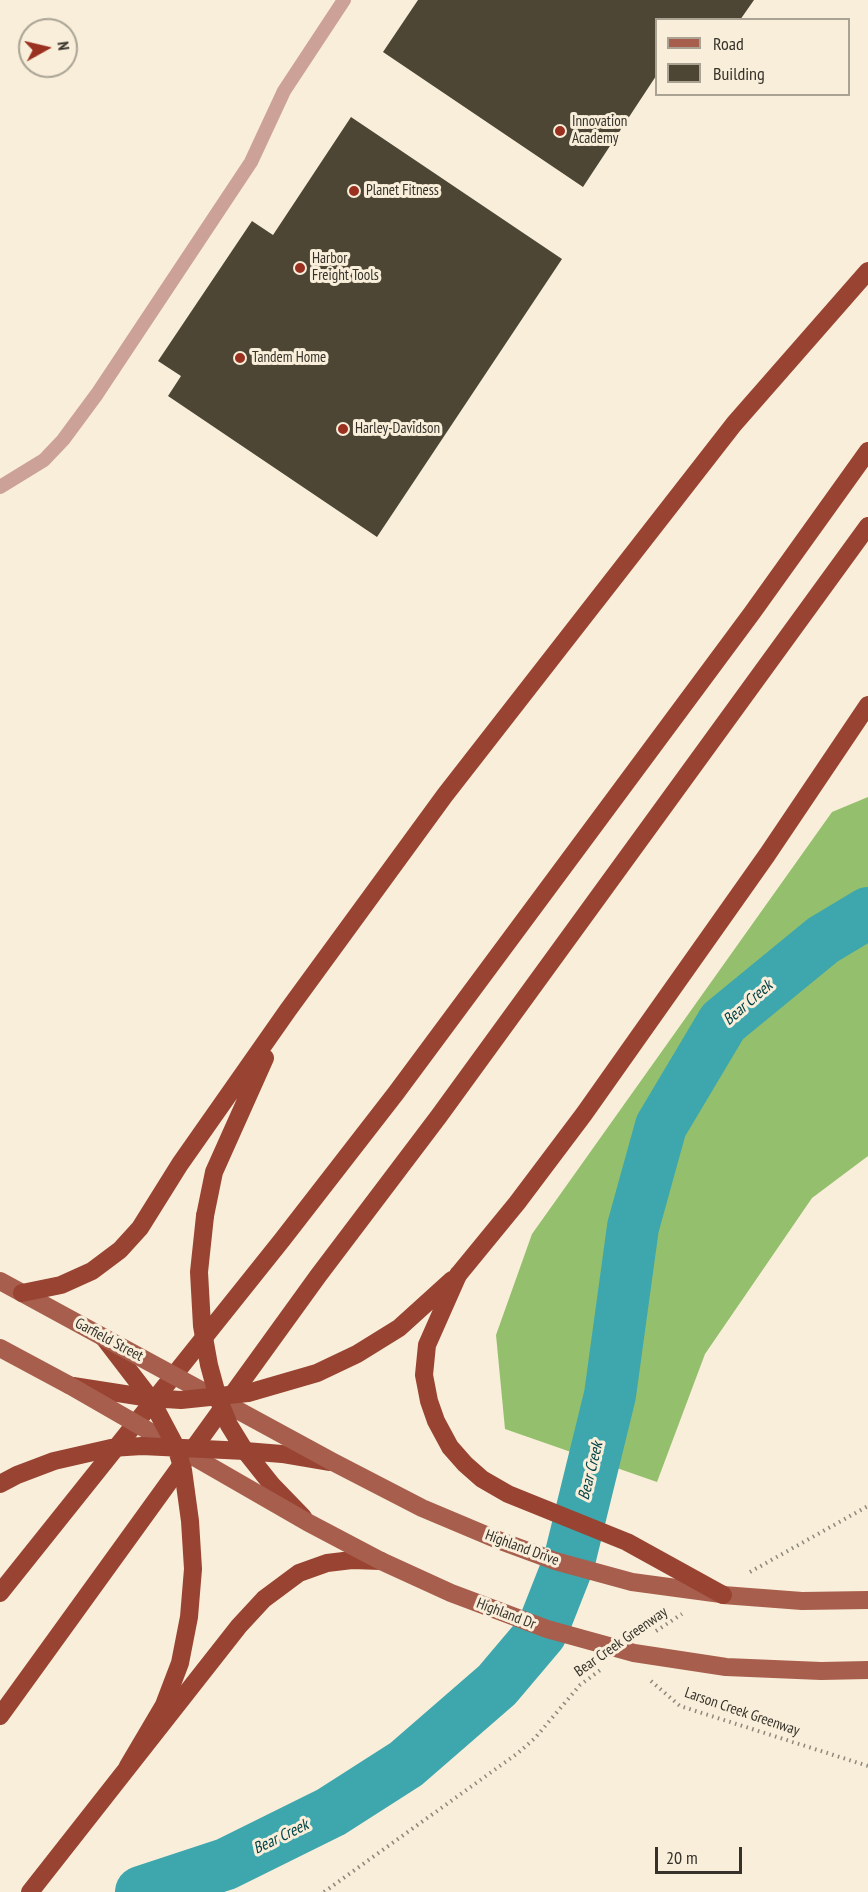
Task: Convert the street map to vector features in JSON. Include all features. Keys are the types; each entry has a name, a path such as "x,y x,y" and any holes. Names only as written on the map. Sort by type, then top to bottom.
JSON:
{"highway":[{"path":"22,1293 61,1285 92,1272 120,1250 140,1228 180,1164 288,1010 445,795 727,433 868,272"},
{"path":"0,1593 282,1240 389,1102 731,641 868,451"},
{"path":"0,1716 304,1296 439,1116 868,526"},
{"path":"69,1385 114,1394 181,1400 218,1398 248,1393 317,1373 357,1354 399,1328 458,1275 517,1203 584,1114 767,855 868,705"},
{"path":"288,1010 243,1104 214,1172 205,1216 199,1272 202,1326 209,1365 218,1398 229,1425 245,1451 272,1485 307,1522"},
{"path":"458,1275 427,1345 424,1375 436,1421 450,1447 482,1479 508,1494 627,1542 723,1595"},
{"path":"104,1336 150,1398 176,1447 183,1470 190,1521 193,1569 189,1617 180,1663 164,1705 128,1766"},
{"path":"0,1484 45,1465 111,1448 176,1447 245,1451 333,1462"},
{"path":"30,1892 239,1626 264,1599 299,1573 327,1563 352,1560 381,1561"}],"main road":[{"name":"Garfield Street","path":"0,1281 218,1398"},
{"path":"0,1348 176,1447"},
{"path":"218,1398 333,1462"},
{"name":"Highland Dr","path":"176,1447 307,1522 381,1561 451,1593 547,1629 634,1653 726,1667 821,1671 868,1670"},
{"name":"Highland Drive","path":"333,1462 422,1508 555,1561 632,1581 723,1595"},
{"path":"723,1595 802,1601 868,1600"}],"lane":[{"path":"0,488 44,460 63,440 97,394 251,162 284,91 344,0"}],"path":[{"path":"744,1575 868,1506"},
{"name":"Bear Creek Greenway","path":"655,1632 685,1612"},
{"name":"Bear Creek Greenway","path":"324,1892 511,1759 536,1738 580,1685 608,1665"},
{"name":"Larson Creek Greenway","path":"647,1678 680,1706 868,1766"}],"green space":[{"path":"868,797 868,1156 812,1198 705,1354 657,1482 505,1429 496,1335 532,1234 832,812"}],"building":[{"name":"Innovation Academy","path":"418,0 754,0 741,18 655,18 655,78 583,187 383,52"},
{"path":"351,117 562,259 377,537 168,396 181,376 158,361 252,221 273,235"}],"waterway":[{"name":"Bear Creek","path":"141,1892 226,1864 331,1812 406,1764 497,1685 541,1633 569,1562 610,1395 633,1227 661,1126 723,1022 823,940 868,913"}],"place":[{"name":"Innovation Academy","path":"560,131"},
{"name":"Planet Fitness","path":"354,191"},
{"name":"Harbor Freight Tools","path":"300,268"},
{"name":"Tandem Home","path":"240,358"},
{"name":"Harley-Davidson","path":"343,429"}]}
